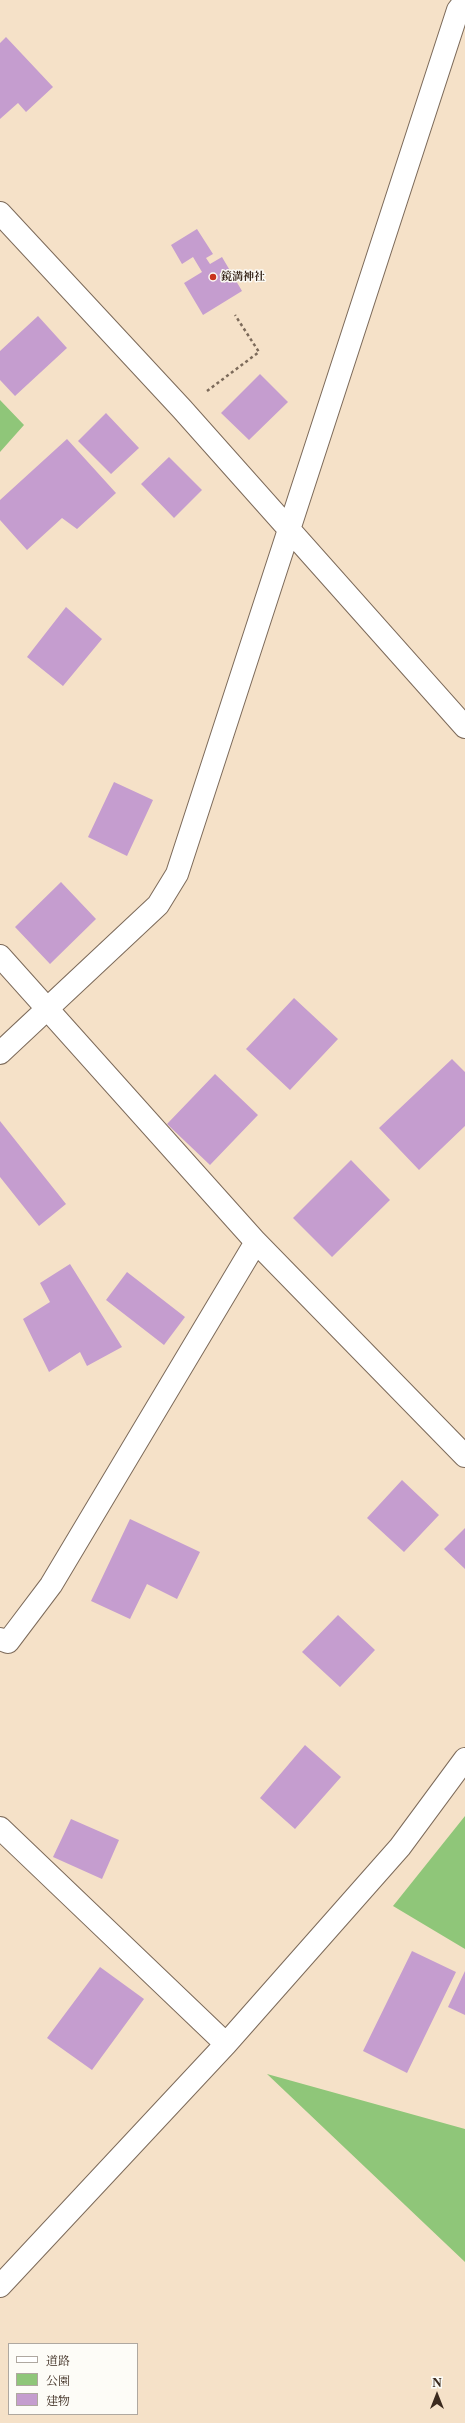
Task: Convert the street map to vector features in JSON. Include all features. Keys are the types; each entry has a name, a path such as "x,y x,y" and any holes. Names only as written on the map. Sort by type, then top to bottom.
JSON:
{"street":[{"path":"0,1053 48,1010 158,905 177,874 458,10 465,1"},
{"path":"0,213 182,409 465,727"},
{"path":"0,956 256,1242 465,1456"},
{"path":"3,1646 51,1585 256,1242"},
{"path":"0,2286 226,2044 400,1847 465,1759"},
{"path":"0,1828 226,2044"}],"path":[{"path":"182,409 259,352 235,315"}],"green space":[{"path":"0,400 24,425 0,452"},
{"path":"465,1816 465,1949 393,1906"},
{"path":"267,2074 465,2129 465,2262"}],"building":[{"path":"6,37 53,87 26,112 18,103 0,119 0,43"},
{"name":"鏡満神社","path":"197,229 213,254 206,258 210,264 222,257 242,291 203,315 184,283 202,272 193,257 182,264 171,245"},
{"path":"38,316 67,348 15,396 0,380 0,351"},
{"path":"260,374 288,402 249,440 221,413"},
{"path":"106,413 139,448 111,474 78,441"},
{"path":"67,439 116,493 77,529 62,518 27,550 0,520 0,500"},
{"path":"169,457 202,490 174,518 141,484"},
{"path":"66,607 102,639 63,686 27,657"},
{"path":"114,782 153,800 127,856 88,837"},
{"path":"61,882 96,919 50,964 15,927"},
{"path":"294,998 338,1039 290,1090 246,1049"},
{"path":"452,1059 465,1072 465,1126 419,1170 379,1128"},
{"path":"215,1074 258,1115 210,1165 167,1124"},
{"path":"0,1121 66,1204 39,1226 0,1177"},
{"path":"351,1160 390,1200 332,1257 293,1218"},
{"path":"70,1264 122,1347 87,1366 80,1352 49,1372 23,1319 50,1302 40,1283"},
{"path":"127,1272 185,1317 164,1345 106,1300"},
{"path":"402,1480 439,1515 404,1552 367,1518"},
{"path":"130,1519 200,1552 177,1599 147,1584 130,1619 91,1601"},
{"path":"465,1528 465,1569 444,1549"},
{"path":"338,1615 375,1650 340,1687 302,1652"},
{"path":"305,1745 341,1777 295,1829 260,1798"},
{"path":"71,1819 119,1840 102,1879 53,1857"},
{"path":"412,1951 456,1972 407,2073 363,2051"},
{"path":"100,1967 144,1999 92,2070 47,2038"},
{"path":"465,1971 465,2015 448,2007"}],"place":[{"name":"鏡満神社","path":"213,277"}]}
